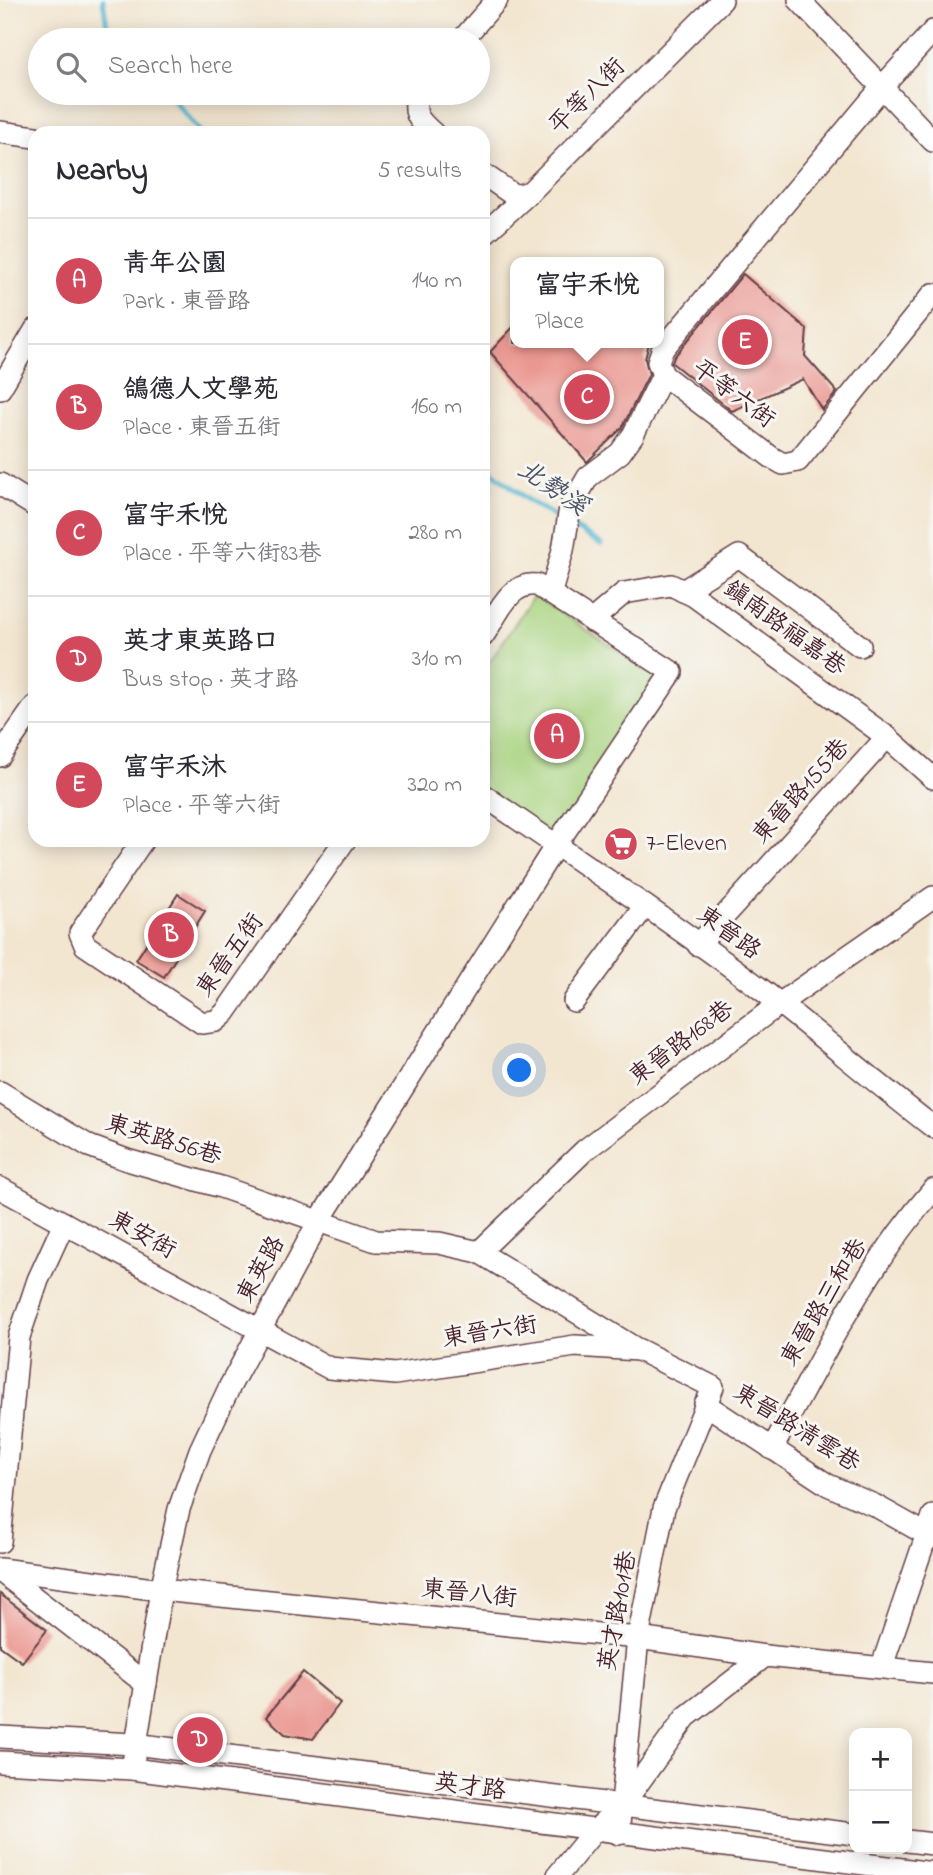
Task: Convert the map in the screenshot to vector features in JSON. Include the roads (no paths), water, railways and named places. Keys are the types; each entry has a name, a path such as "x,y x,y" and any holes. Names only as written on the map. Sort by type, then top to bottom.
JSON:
{"street":[{"path":"472,28 497,0"},
{"name":"平等八街","path":"490,229 722,0"},
{"path":"799,0 933,141"},
{"name":"平等六街","path":"664,348 883,86 933,31"},
{"path":"414,105 418,121 424,126"},
{"path":"0,132 28,136"},
{"path":"490,179 515,196 530,192"},
{"name":"平等六街","path":"664,348 659,362 663,375 771,457 783,464 798,461 933,294"},
{"path":"0,389 28,342"},
{"path":"551,592 563,550 570,508 588,477 620,453 633,435 663,375"},
{"path":"0,484 28,502"},
{"path":"683,591 739,555 860,646"},
{"path":"490,626 515,588 524,583 551,592 591,621"},
{"name":"鎮南路福嘉巷","path":"591,621 624,593 671,585 887,737 933,778"},
{"name":"東英路","path":"132,1769 161,1590 179,1509 200,1450 259,1329 319,1221 556,845 672,672 591,621"},
{"path":"0,756 28,716"},
{"name":"東晉路155巷","path":"698,945 887,737"},
{"name":"東晉路","path":"490,800 645,906 779,1004 847,1062 933,1127"},
{"name":"東晉五街","path":"138,847 80,933 85,945 202,1023 216,1021 340,847"},
{"name":"東晉路168巷","path":"479,1252 586,1150 779,1004 933,897"},
{"path":"574,1001 645,906"},
{"name":"東英路56巷","path":"0,1092 89,1146 376,1241 439,1243 479,1252"},
{"name":"東安街","path":"0,1188 259,1329"},
{"name":"東晉路三和巷","path":"772,1449 850,1304 891,1243 933,1190"},
{"path":"0,1542 19,1337 38,1280 64,1223"},
{"path":"479,1252 639,1350"},
{"name":"東晉六街","path":"259,1329 329,1368 395,1374 575,1346 639,1350 713,1387 705,1404"},
{"name":"東晉路清雲巷","path":"705,1404 828,1485 931,1529"},
{"name":"英才路101巷","path":"619,1834 638,1638 664,1508 705,1404"},
{"path":"882,1666 931,1529"},
{"path":"0,1570 146,1684"},
{"name":"東晉八街","path":"0,1570 161,1590 638,1638 765,1656 933,1673"},
{"path":"558,1875 594,1831 621,1807 686,1717 765,1656"},
{"name":"英才路","path":"0,1737 134,1744 849,1834"},
{"name":"英才路","path":"0,1762 132,1769 933,1873"},
{"path":"912,1842 933,1844"}],"waterway":[{"name":"北勢溪","path":"103,0 107,28"},
{"name":"北勢溪","path":"178,105 195,126"},
{"name":"北勢溪","path":"490,470 529,501 562,521"},
{"name":"北勢溪","path":"571,526 601,544"}],"place":[{"name":"富宇禾沐","path":"745,342"},
{"name":"富宇禾悅","path":"587,397"},
{"name":"青年公園","path":"557,736"},
{"name":"7-Eleven","path":"621,844"},
{"name":"鴿德人文學苑","path":"171,935"},
{"name":"英才東英路口","path":"200,1740"}]}
